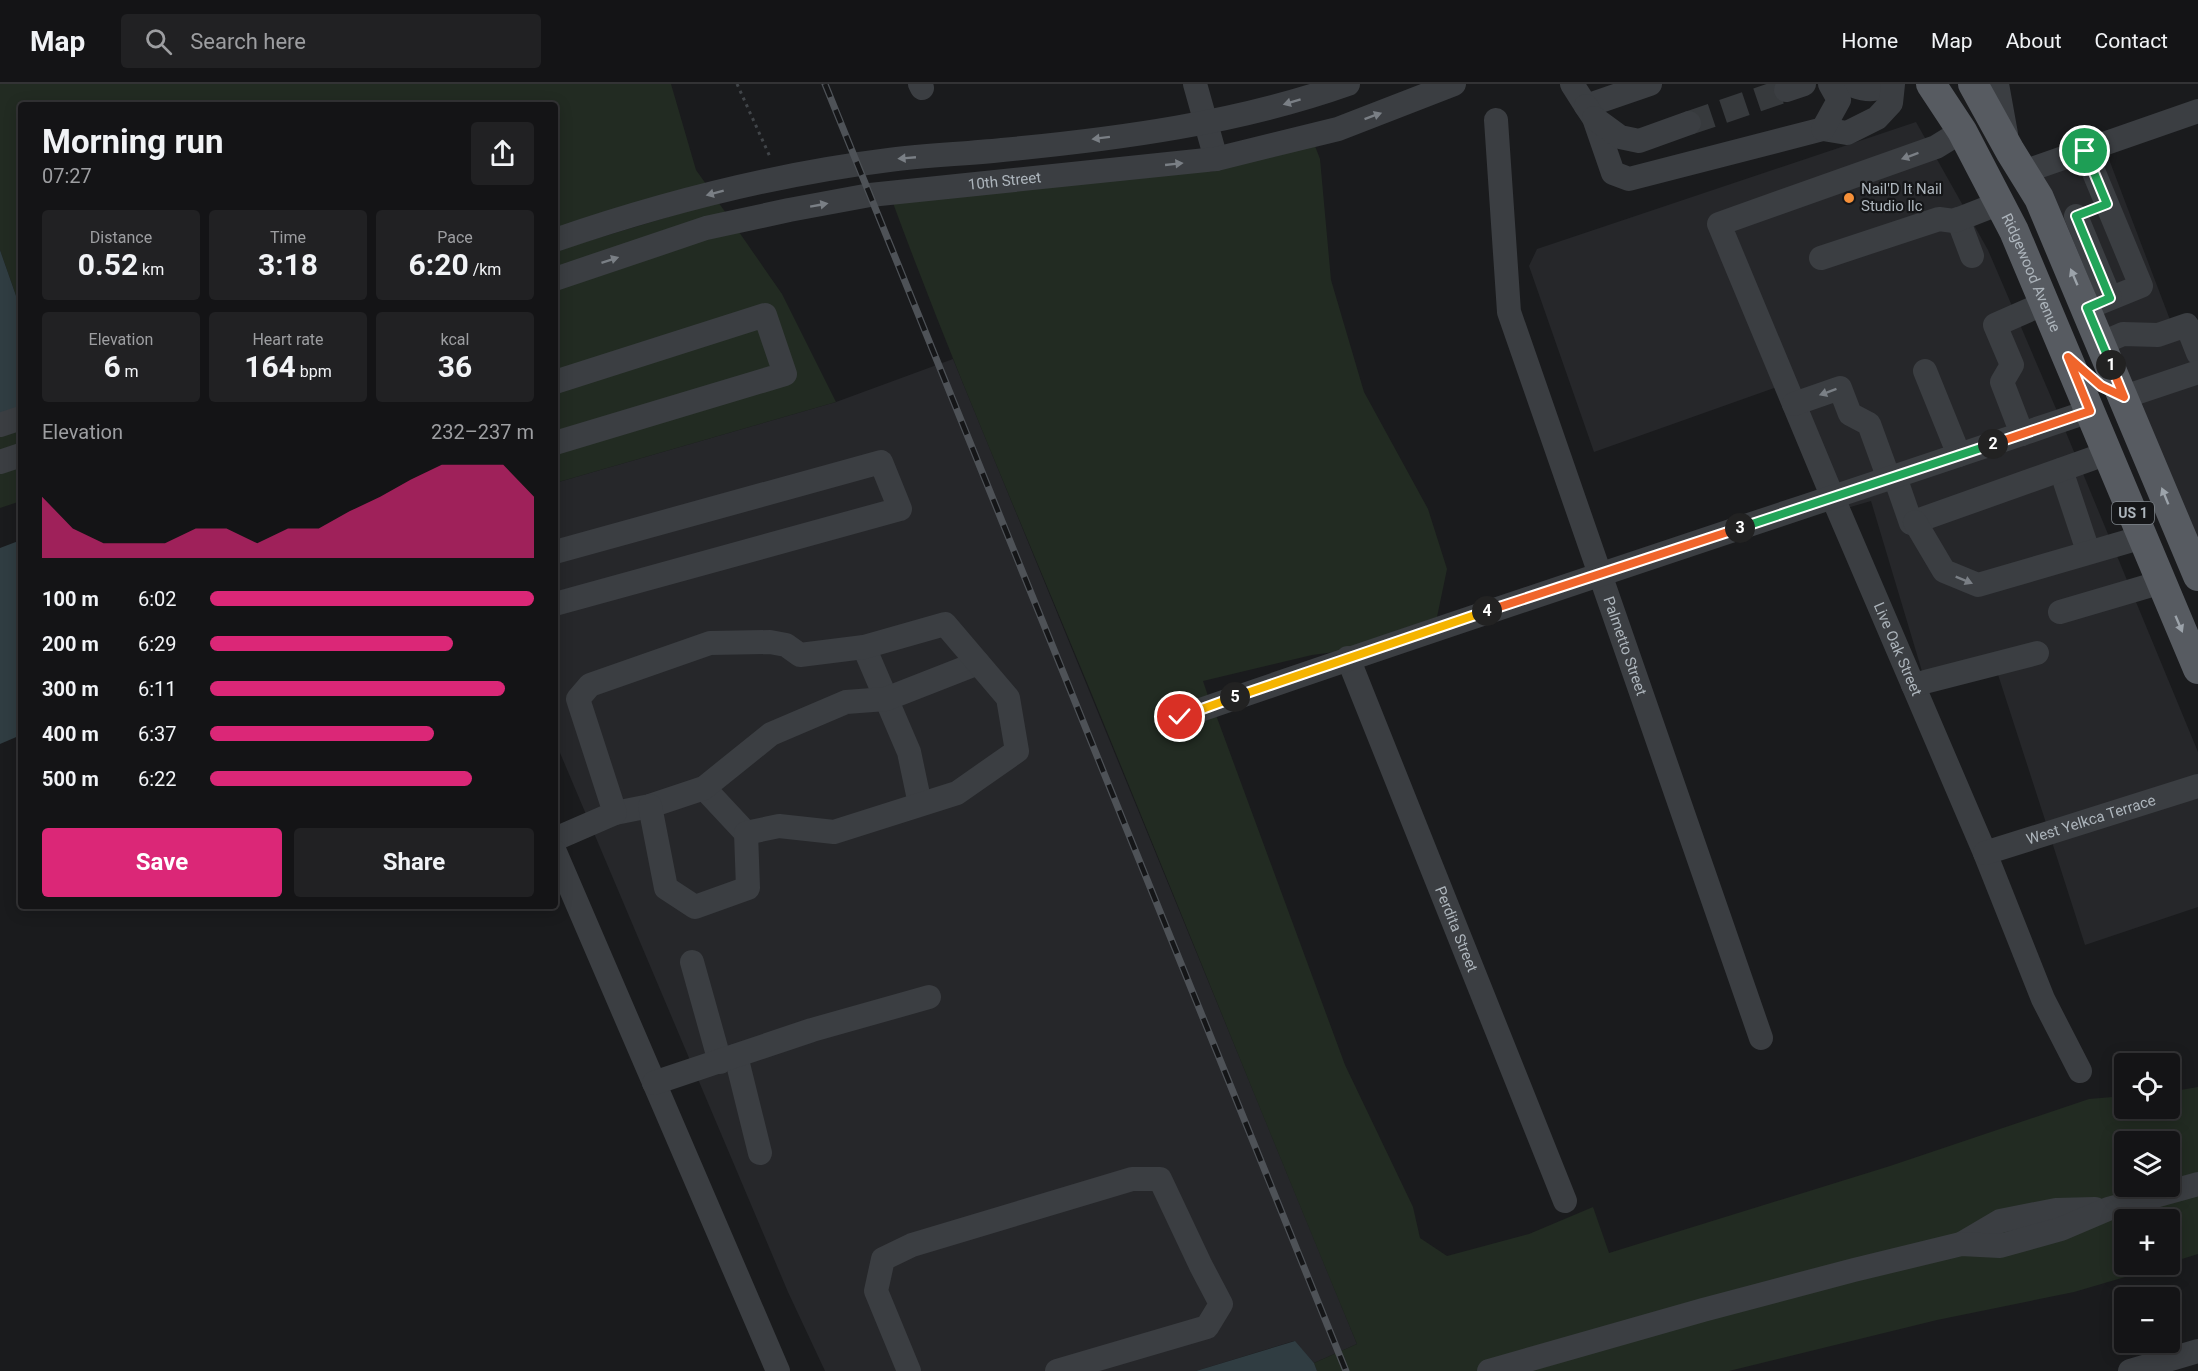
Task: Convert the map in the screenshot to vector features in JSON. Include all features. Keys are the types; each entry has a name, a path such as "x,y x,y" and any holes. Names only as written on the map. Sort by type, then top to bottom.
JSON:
{"main road":[{"name":"Ridgewood Avenue","path":"1931,84 1962,131 2000,203 2068,357 2198,669"},
{"name":"US 1","path":"1972,84 2040,198 2064,221 2099,303 2102,343 2198,576"},
{"path":"2068,357 2101,386 2124,397"},
{"path":"2090,411 2102,413 2145,447"}],"street":[{"path":"1195,84 1216,159"},
{"name":"10th Street","path":"558,239 588,228 718,192 778,179 889,160 1004,150 1132,134 1282,105 1348,84"},
{"name":"10th Street","path":"558,278 706,228 870,195 1216,159 1338,129 1454,84"},
{"path":"1572,84 1590,112 1613,173 1629,179 1823,129 1847,133 1877,118 1891,103 1892,84 1879,90 1865,90 1853,84"},
{"path":"1590,112 1650,84"},
{"path":"1823,129 1839,100 1830,84"},
{"path":"1997,84 2016,161 2085,151 2198,111"},
{"path":"1590,112 1620,137 1639,141 1689,123"},
{"name":"Palmetto Street","path":"1496,120 1503,251 1509,312 1761,1038"},
{"name":"Live Oak Street","path":"1962,131 1936,147 1719,224 1985,853 2043,999 2080,1071"},
{"path":"2085,151 2141,286 2099,303"},
{"path":"942,155 945,188"},
{"path":"778,179 789,210"},
{"path":"1821,258 1939,219 1954,221 2000,203"},
{"path":"2064,221 2107,204"},
{"path":"1958,219 1972,256"},
{"path":"2022,434 2002,382 2012,365 1995,325 2045,303"},
{"path":"558,381 765,315 784,374 558,442"},
{"path":"2102,343 2123,334 2158,335 2187,325 2196,342"},
{"path":"1925,371 1959,455"},
{"path":"2124,397 2198,372"},
{"path":"1794,404 1840,388 1850,414 1869,424 1911,523 2108,453"},
{"path":"1180,717 1348,658 2090,411"},
{"path":"0,425 18,419"},
{"path":"0,462 18,456"},
{"path":"558,551 881,462 900,509 558,603"},
{"path":"2061,470 2086,545 2092,550"},
{"path":"1915,522 1944,571 1977,585 2143,537"},
{"path":"2060,612 2162,582"},
{"path":"615,813 578,699 590,685 710,643 770,642 786,645 800,655 864,647 945,624 1008,698 1017,751 957,793 834,832 779,826 746,833"},
{"path":"864,647 909,752 920,804"},
{"path":"1913,685 2037,653"},
{"name":"Perdita Street","path":"1348,658 1565,1202"},
{"path":"558,838 615,813 650,806 704,788 771,735 846,702 886,699 978,663"},
{"name":"West Yelkca Terrace","path":"1985,853 2198,786"},
{"path":"650,806 666,888 695,907 748,888 746,833 704,788"},
{"path":"558,859 778,1371"},
{"path":"693,962 760,1152"},
{"path":"654,1083 812,1030 929,997"},
{"path":"909,1371 876,1291 883,1259 912,1245 1132,1179 1160,1179 1221,1304 1207,1328 1057,1371"},
{"path":"1489,1371 1724,1304 1961,1244 2000,1246 2061,1229 2109,1209 2198,1184"},
{"path":"2130,1371 2198,1351"}],"path":[{"path":"737,84 774,165 778,179"}],"shaded area":[{"path":"0,84 671,84 696,170 706,184 558,228 558,102 18,102 18,301 0,250"},
{"path":"1916,122 1988,250 2057,411 1838,486 1724,210 1708,219 1777,387 1594,452 1529,266 1537,249"},
{"path":"1315,146 1320,159 1331,280 1364,392 1428,509 1447,569 1437,617 1335,652 1312,655 1203,681 1208,696 1169,710 1174,729 1216,715 1345,1065 1413,1207 1420,1238 1447,1256 1529,1234 1593,1207 1609,1253 1890,1166 2089,1099 2114,1097 2114,1119 2180,1119 2180,1090 2198,1087 2198,1254 2180,1260 2180,1209 2114,1209 2114,1275 2132,1275 2074,1292 1937,1320 1729,1371 1317,1371 1314,1363 1357,1344 964,385 893,203 1209,170 1210,172"},
{"path":"2107,154 2172,325 2198,320 2198,361 2129,385 2043,176"},
{"path":"718,202 726,213 558,267 558,250"},
{"path":"739,232 782,294 836,402 558,482 558,288 709,238"},
{"path":"0,250 18,301 18,408 0,414"},
{"path":"953,359 1357,1344 1314,1363 1294,1341 1196,1371 825,1371 788,1292 558,748 558,482 836,402"},
{"path":"2198,383 2198,545 2138,404"},
{"path":"18,429 18,445 0,451 0,436"},
{"path":"2065,430 2198,752 2198,775 2046,823 1992,656 1924,678 1871,501 1847,508 1846,505"},
{"path":"18,467 18,502 0,508 0,473"},
{"path":"18,541 18,736 0,744 0,548"},
{"path":"2198,796 2198,907 2085,945 2052,842"},
{"path":"1295,1341 1314,1363 1317,1371 1196,1371"}],"tunnel":[{"path":"1689,123 1786,90"}],"railway":[{"path":"825,84 1346,1371"}],"place":[{"name":"Nail'D It Nail Studio llc","path":"1849,198"}],"route":[{"path":"1180,717 1348,658 2090,411 2068,357 2101,386 2124,397 2087,308 2110,298 2076,216 2107,204 2085,151"}]}
